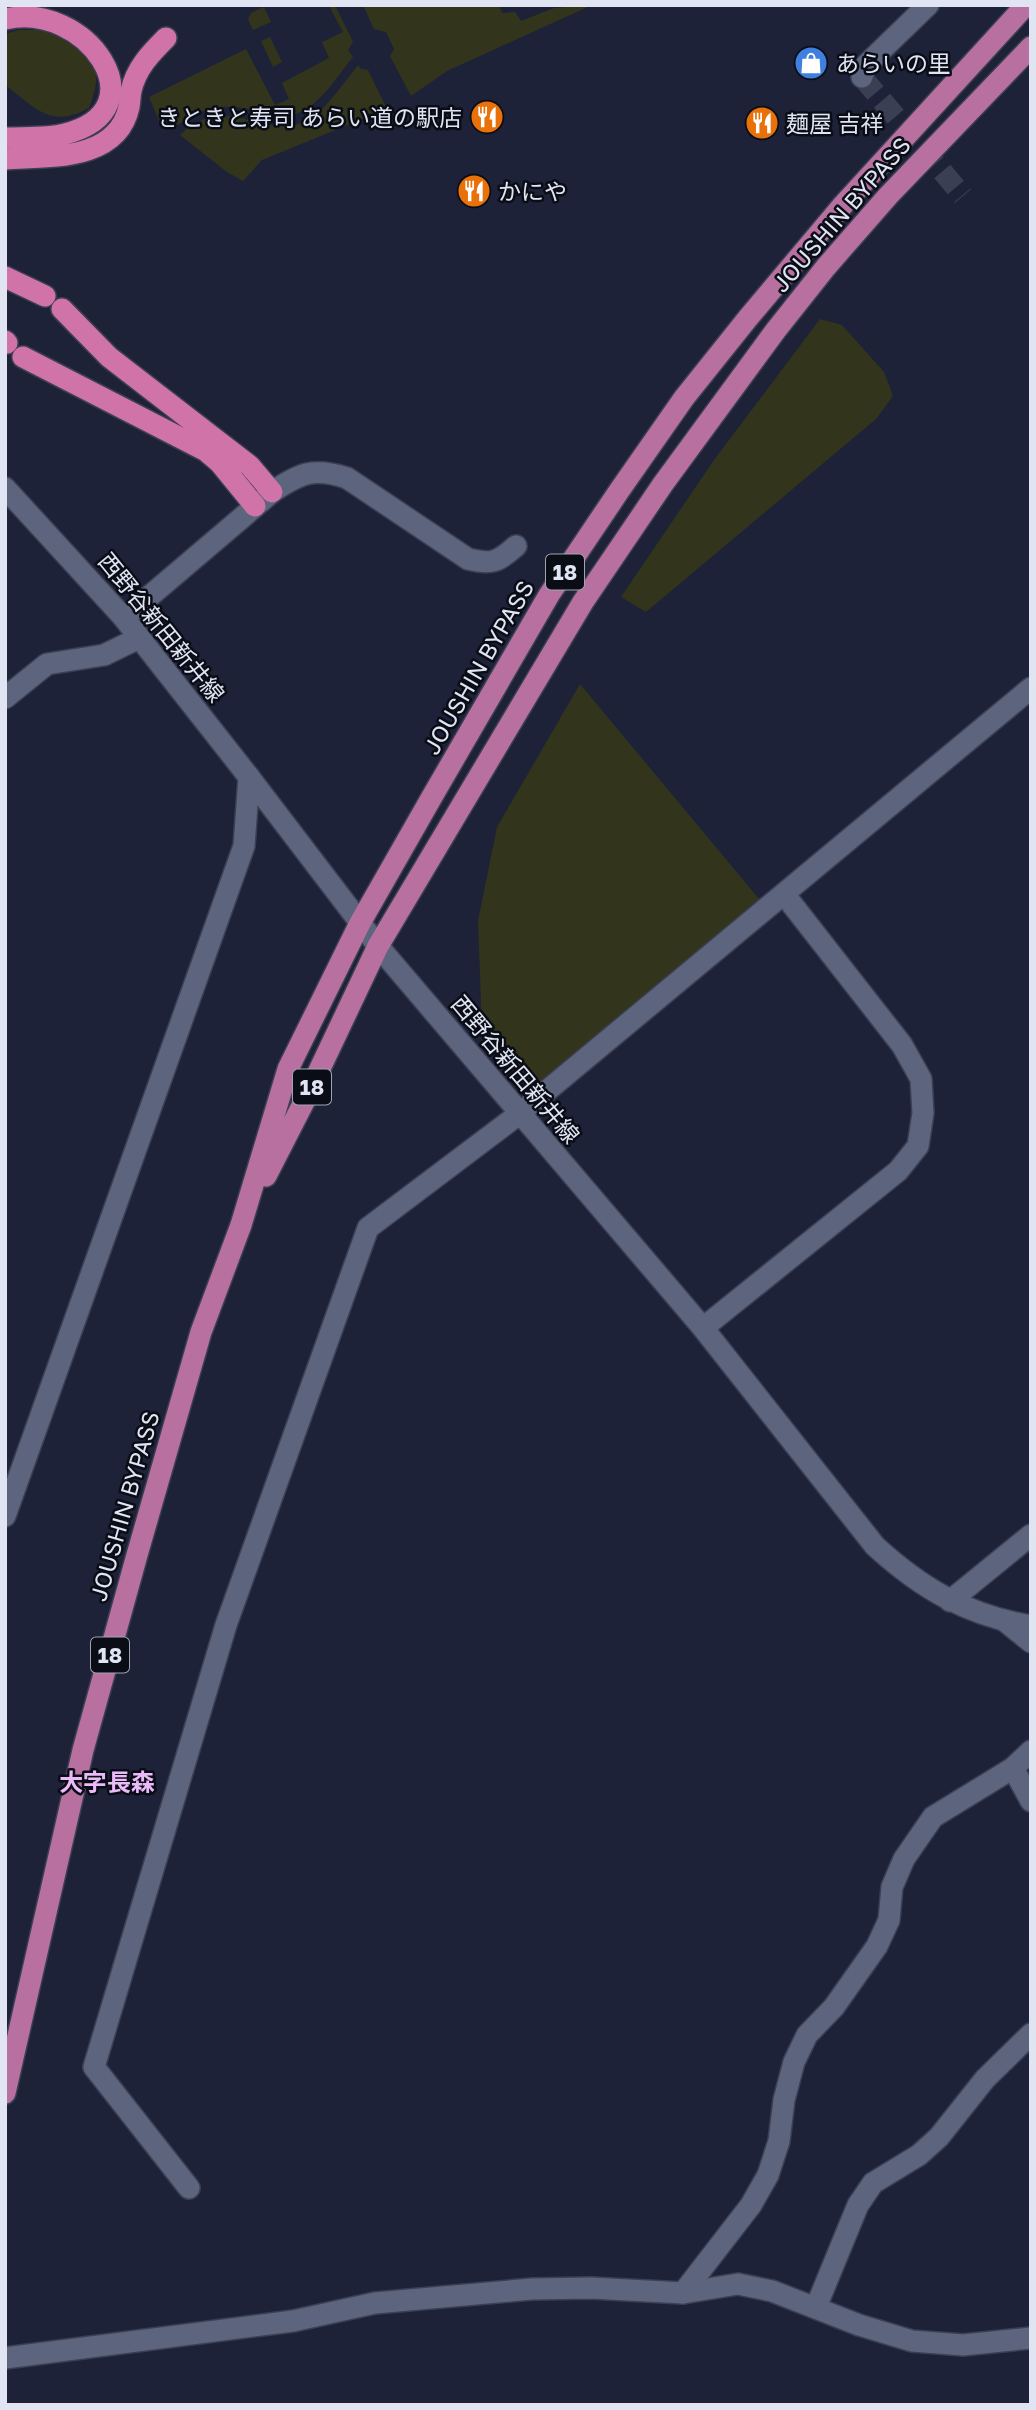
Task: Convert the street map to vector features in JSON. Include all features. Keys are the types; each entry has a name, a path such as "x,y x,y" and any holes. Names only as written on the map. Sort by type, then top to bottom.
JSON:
{"highway":[{"name":"JOUSHIN BYPASS","path":"5,2093 90,1724 201,1332 241,1225 288,1069 360,923 549,596 684,398 843,205 1027,5"},
{"path":"5,19 15,15 37,15 59,19 78,28 93,41 104,58 111,75 111,91 105,106 93,122 64,135 5,138"},
{"path":"5,159 76,154 98,147 124,122 137,74 146,58 166,38"},
{"name":"JOUSHIN BYPASS","path":"241,1225 307,1096 378,946 583,602 663,484 776,330 826,267 1031,47"},
{"path":"5,276 54,303 109,357 250,466 272,492"},
{"path":"12,347 206,452 220,463 255,506"}],"street":[{"path":"862,77 866,65 928,5"},
{"path":"124,618 272,492 295,477 312,472 330,472 365,488 468,559 486,563 503,558 516,546"},
{"name":"西野谷新田新井線","path":"5,488 124,618 378,946 703,1328 875,1546 904,1573 950,1601 1005,1621 1031,1626"},
{"path":"5,698 47,664 104,655 139,638"},
{"path":"189,2188 94,2067 226,1625 368,1228 519,1114 1031,688"},
{"path":"5,1516 244,846 249,777"},
{"path":"703,1328 898,1171 918,1146 923,1113 921,1079 902,1045 784,894"},
{"path":"950,1601 1031,1535"},
{"path":"1005,1621 1031,1642"},
{"path":"683,2293 743,2216 768,2175 779,2141 784,2100 793,2062 807,2035 834,2007 877,1946 889,1920 892,1887 904,1859 933,1817 1013,1768 1031,1751"},
{"path":"1013,1768 1031,1801"},
{"path":"816,2307 858,2205 873,2183 919,2155 939,2137 985,2079 1031,2034"},
{"path":"5,2358 293,2321 375,2303 532,2289 591,2288 683,2293 738,2284 772,2291 859,2325 912,2341 963,2345 1031,2338"}],"green space":[{"path":"363,5 499,5 502,13 515,12 521,21 554,8 592,5 447,71 411,96 390,56 394,49 386,32 374,29"},
{"path":"329,6 336,7 353,42 348,50 353,57 324,93 304,110 293,115 276,117 246,108 217,107 201,112 171,129 159,121 149,97 246,49 275,105 289,99 282,83 329,58 322,42 343,32"},
{"path":"264,7 271,22 253,30 248,19 251,13"},
{"path":"19,30 43,30 75,37 95,70 96,86 89,108 75,114 53,116 35,108 5,85 5,34"},
{"path":"270,37 282,62 273,67 261,41"},
{"path":"358,65 361,69 368,70 387,109 262,160 243,181 227,172 180,135 198,122 215,117 231,117 278,126 294,125 311,118 324,107"},
{"path":"820,319 842,325 884,372 893,396 876,419 646,612 621,597 714,460"},
{"path":"580,684 759,899 531,1089 482,1029 478,921 497,827"}],"tunnel":[{"path":"862,77 963,196"}],"place":[{"name":"あらいの里","path":"811,63"},
{"name":"きときと寿司 あらい道の駅店","path":"487,117"},
{"name":"麺屋 吉祥","path":"762,123"},
{"name":"かにや","path":"474,191"}],"district":[{"name":"大字長森","path":"107,1781"}]}
